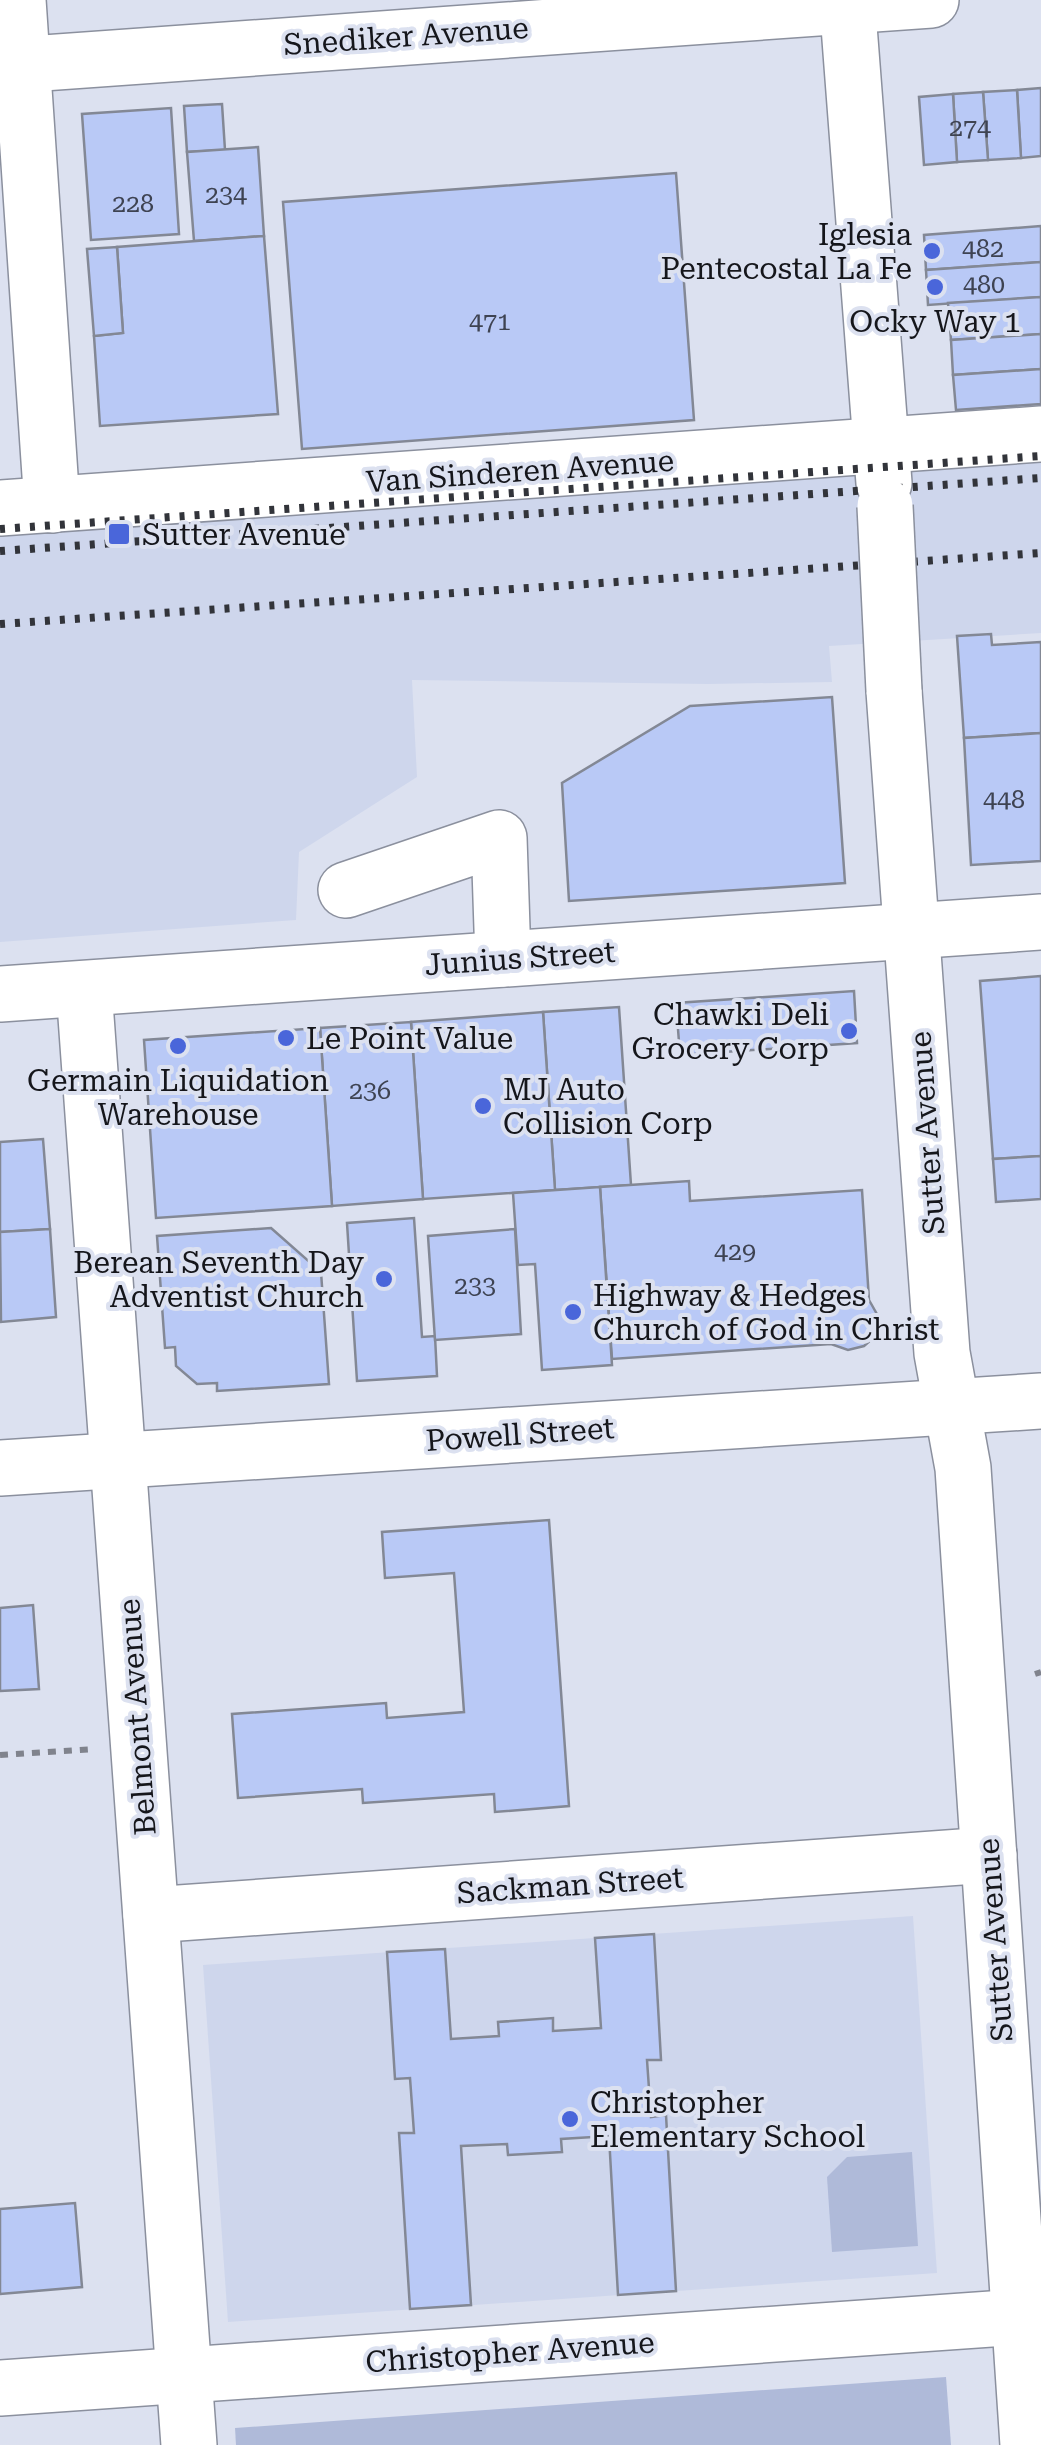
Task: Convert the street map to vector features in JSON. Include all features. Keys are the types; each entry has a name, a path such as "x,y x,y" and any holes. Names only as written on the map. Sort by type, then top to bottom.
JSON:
{"street":[{"path":"18,0 11,65 26,506"},
{"name":"Snediker Avenue","path":"11,65 931,0"},
{"name":"Sutter Avenue","path":"847,3 882,445 894,691 942,1352 963,1468 1028,2445"},
{"name":"Van Sinderen Avenue","path":"26,506 1041,434"},
{"path":"346,890 498,838 503,959"},
{"name":"Junius Street","path":"0,994 1041,922"},
{"name":"Belmont Avenue","path":"84,988 190,2445"},
{"name":"Powell Street","path":"0,1468 1041,1401"},
{"name":"Sackman Street","path":"151,1915 989,1854"},
{"name":"Christopher Avenue","path":"0,2388 1020,2317"}],"path":[{"path":"0,1755 95,1749"}],"shaded area":[{"path":"1041,448 1041,633 829,646 832,682 412,680 417,777 299,852 296,920 0,942 0,519"},
{"name":"Christopher Elementary School","path":"913,1916 937,2273 228,2322 203,1965"},
{"path":"912,2152 918,2246 832,2252 827,2177 847,2157"},
{"path":"946,2377 951,2445 236,2445 235,2428"}],"building":[{"path":"1041,88 1041,156 1021,158 1017,90"},
{"path":"1017,90 1021,158 988,160 983,92"},
{"path":"983,92 988,160 957,162 953,94"},
{"path":"953,94 957,162 924,165 919,97"},
{"path":"222,104 225,150 187,152 184,106"},
{"path":"171,108 179,234 91,240 82,114"},
{"path":"258,147 264,236 194,241 187,152"},
{"path":"676,173 694,420 302,449 283,202"},
{"path":"1041,226 1041,262 926,270 924,235"},
{"path":"264,236 278,414 100,426 94,336 123,333 117,247"},
{"path":"117,247 123,333 94,336 87,249"},
{"path":"1041,262 1041,297 928,305 926,270"},
{"path":"1041,297 1041,334 951,340 948,303"},
{"path":"1041,334 1041,369 953,375 951,340"},
{"path":"1041,369 1041,404 956,410 953,375"},
{"path":"991,634 992,645 1041,642 1041,733 964,738 957,636"},
{"path":"832,697 845,883 569,901 562,783 690,706"},
{"path":"1041,733 1041,861 971,865 964,738"},
{"path":"1041,976 1041,1156 993,1159 980,981"},
{"path":"854,991 857,1043 680,1055 676,1003"},
{"path":"619,1007 631,1185 555,1190 543,1012"},
{"name":"MJ Auto Collision Corp","path":"543,1012 555,1190 423,1199 411,1022"},
{"path":"411,1022 423,1199 332,1206 320,1028"},
{"path":"320,1028 332,1206 156,1218 144,1040"},
{"path":"43,1139 50,1229 0,1232 0,1142"},
{"path":"1041,1156 1041,1199 996,1202 993,1159"},
{"path":"689,1181 690,1201 862,1190 869,1300 878,1316 871,1340 848,1350 831,1344 612,1359 600,1187"},
{"name":"Highway & Hedges Church of God in Christ","path":"600,1187 612,1365 542,1370 535,1264 518,1265 513,1193"},
{"name":"Berean Seventh Day Adventist Church","path":"414,1218 422,1337 435,1336 437,1376 357,1381 347,1223"},
{"path":"271,1228 321,1272 329,1384 217,1391 217,1383 197,1384 176,1366 175,1347 165,1348 157,1236"},
{"path":"50,1229 56,1317 1,1322 0,1232"},
{"path":"515,1229 521,1334 435,1340 428,1236"},
{"path":"549,1520 569,1806 495,1812 494,1794 363,1803 362,1789 238,1798 232,1714 386,1703 387,1718 464,1712 454,1573 385,1578 382,1532"},
{"path":"33,1605 39,1689 0,1691 0,1608"},
{"path":"654,1934 661,2060 647,2060 651,2117 666,2115 676,2291 618,2295 609,2136 561,2139 562,2152 508,2155 507,2144 461,2146 471,2305 410,2309 399,2133 414,2133 410,2078 395,2079 387,1952 445,1949 451,2039 499,2036 498,2022 553,2018 553,2031 601,2028 595,1938"},
{"path":"75,2203 82,2287 0,2294 0,2209"}],"railway":[{"path":"0,529 1041,456"},
{"path":"0,551 1041,478"},
{"path":"0,624 1041,553"}],"place":[{"name":"Iglesia Pentecostal La Fe","path":"932,251"},
{"name":"Ocky Way 1","path":"935,287"},
{"name":"Sutter Avenue","path":"119,534"},
{"name":"Chawki Deli Grocery Corp","path":"849,1031"},
{"name":"Le Point Value","path":"286,1038"},
{"name":"Germain Liquidation Warehouse","path":"178,1046"},
{"name":"MJ Auto Collision Corp","path":"483,1106"},
{"name":"Berean Seventh Day Adventist Church","path":"384,1279"},
{"name":"Highway & Hedges Church of God in Christ","path":"573,1312"},
{"name":"Christopher Elementary School","path":"570,2119"}]}
